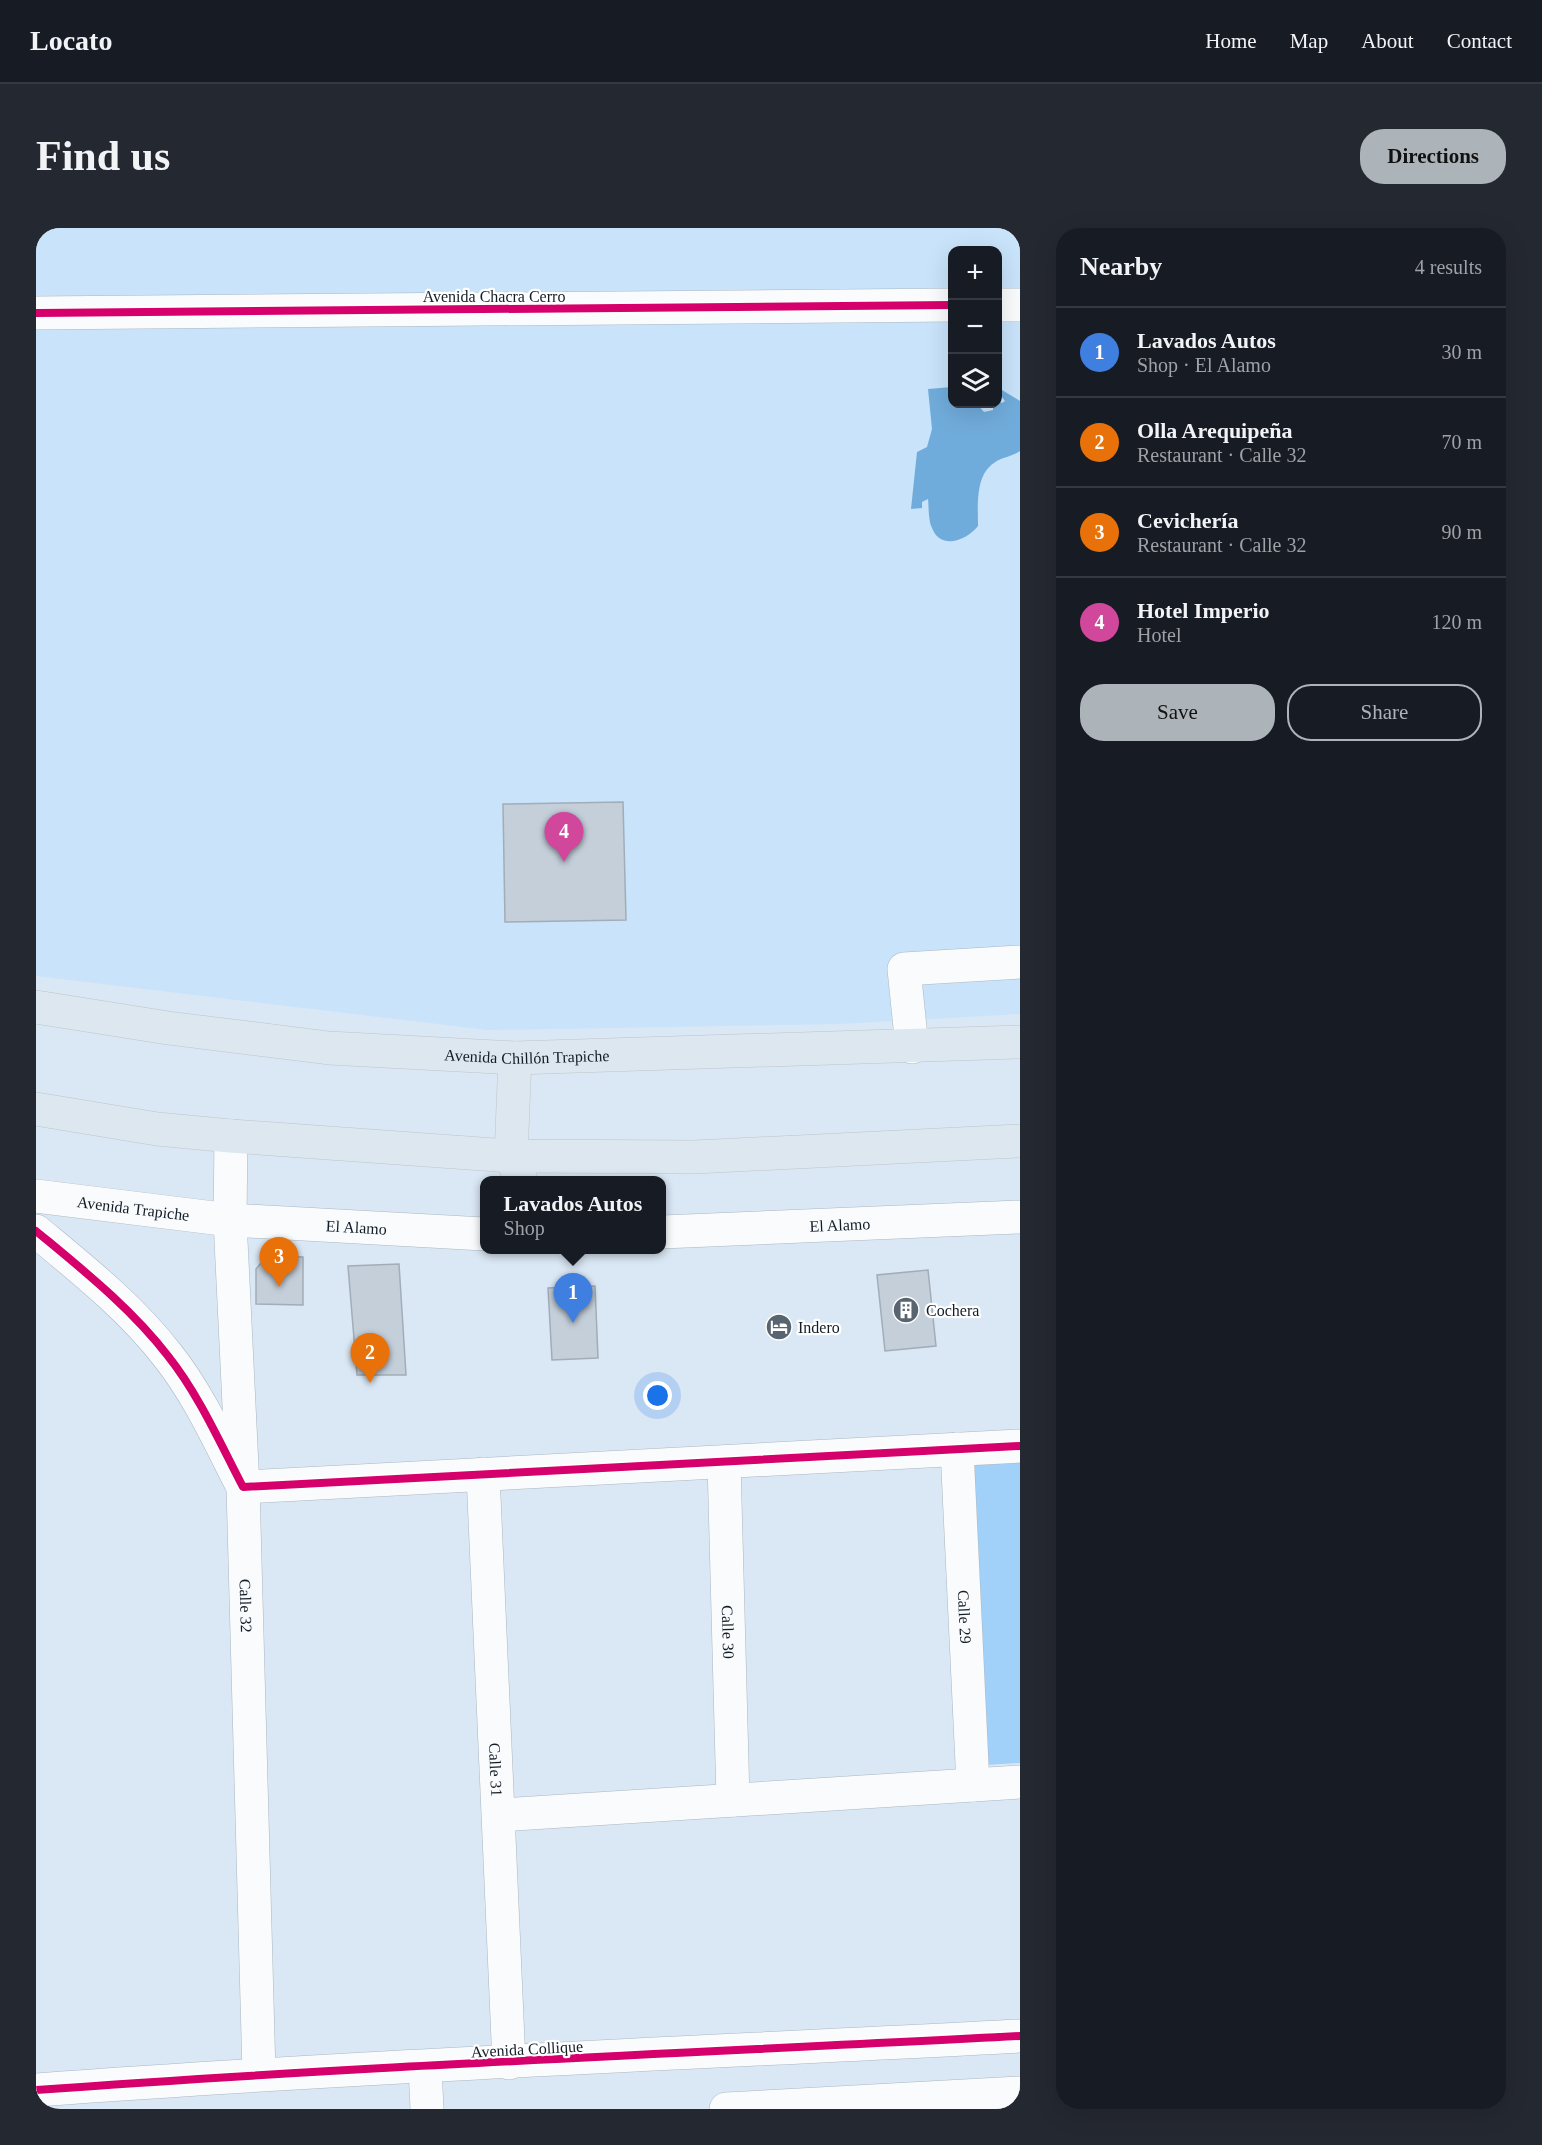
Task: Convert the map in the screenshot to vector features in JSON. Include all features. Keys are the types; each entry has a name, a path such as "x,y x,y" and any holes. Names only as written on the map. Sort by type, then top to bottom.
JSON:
{"main road":[{"name":"Avenida Chillón Trapiche","path":"36,1007 168,1028 329,1048 515,1058 1020,1042"},
{"path":"515,1058 516,1168"},
{"path":"36,1109 157,1129 516,1168 1020,1141"}],"street":[{"name":"Avenida Chacra Cerro","path":"36,313 948,305"},
{"path":"1002,305 1020,305"},
{"path":"912,1047 904,969 1020,962"},
{"name":"Calle 32","path":"231,1136 230,1220 243,1487 259,2074"},
{"name":"Avenida Trapiche","path":"36,1196 230,1220"},
{"name":"El Alamo","path":"666,1232 1020,1217"},
{"name":"El Alamo","path":"230,1220 480,1234"},
{"path":"36,1231 127,1308 169,1357 205,1414 243,1487 1020,1446"},
{"name":"Calle 29","path":"957,1449 973,1785"},
{"name":"Calle 30","path":"724,1462 733,1800"},
{"name":"Calle 31","path":"483,1474 500,1815 509,2063"},
{"path":"500,1815 1020,1782"},
{"name":"Avenida Collique","path":"36,2090 259,2074 1020,2036"},
{"path":"425,2067 427,2109"},
{"path":"726,2109 1020,2093"}],"shaded area":[{"path":"36,228 1020,228 1020,1014 838,1024 488,1030 36,976"},
{"path":"948,387 948,408 980,408 984,412 993,410 993,408 1002,408 1002,403 1005,401 1002,397 1002,390 1020,401 1020,451 997,461 988,468 983,475 979,492 978,526 961,539 954,541 941,539 936,535 929,517 928,499 922,502 922,508 911,509 917,452 927,447 932,429 928,389"},
{"path":"1020,1462 1020,1763 985,1765 968,1464"}],"building":[{"path":"623,802 626,920 505,922 503,804"},
{"path":"267,1256 303,1257 303,1305 256,1304 256,1269"},
{"path":"399,1264 406,1375 357,1375 348,1266"},
{"name":"Cochera","path":"928,1270 936,1346 885,1351 877,1275"},
{"path":"595,1286 598,1358 552,1360 548,1288"}],"cycle path":[{"path":"36,313 948,305"},
{"path":"36,1231 89,1275 154,1338 199,1403 243,1487 1020,1446"},
{"path":"36,2090 405,2067 1020,2036"}],"place":[{"name":"Hotel Imperio","path":"564,862"},
{"name":"Cevichería","path":"279,1287"},
{"name":"Cochera","path":"906,1310"},
{"name":"Lavados Autos","path":"573,1323"},
{"name":"Indero","path":"779,1327"},
{"name":"Olla Arequipeña","path":"370,1383"}]}
